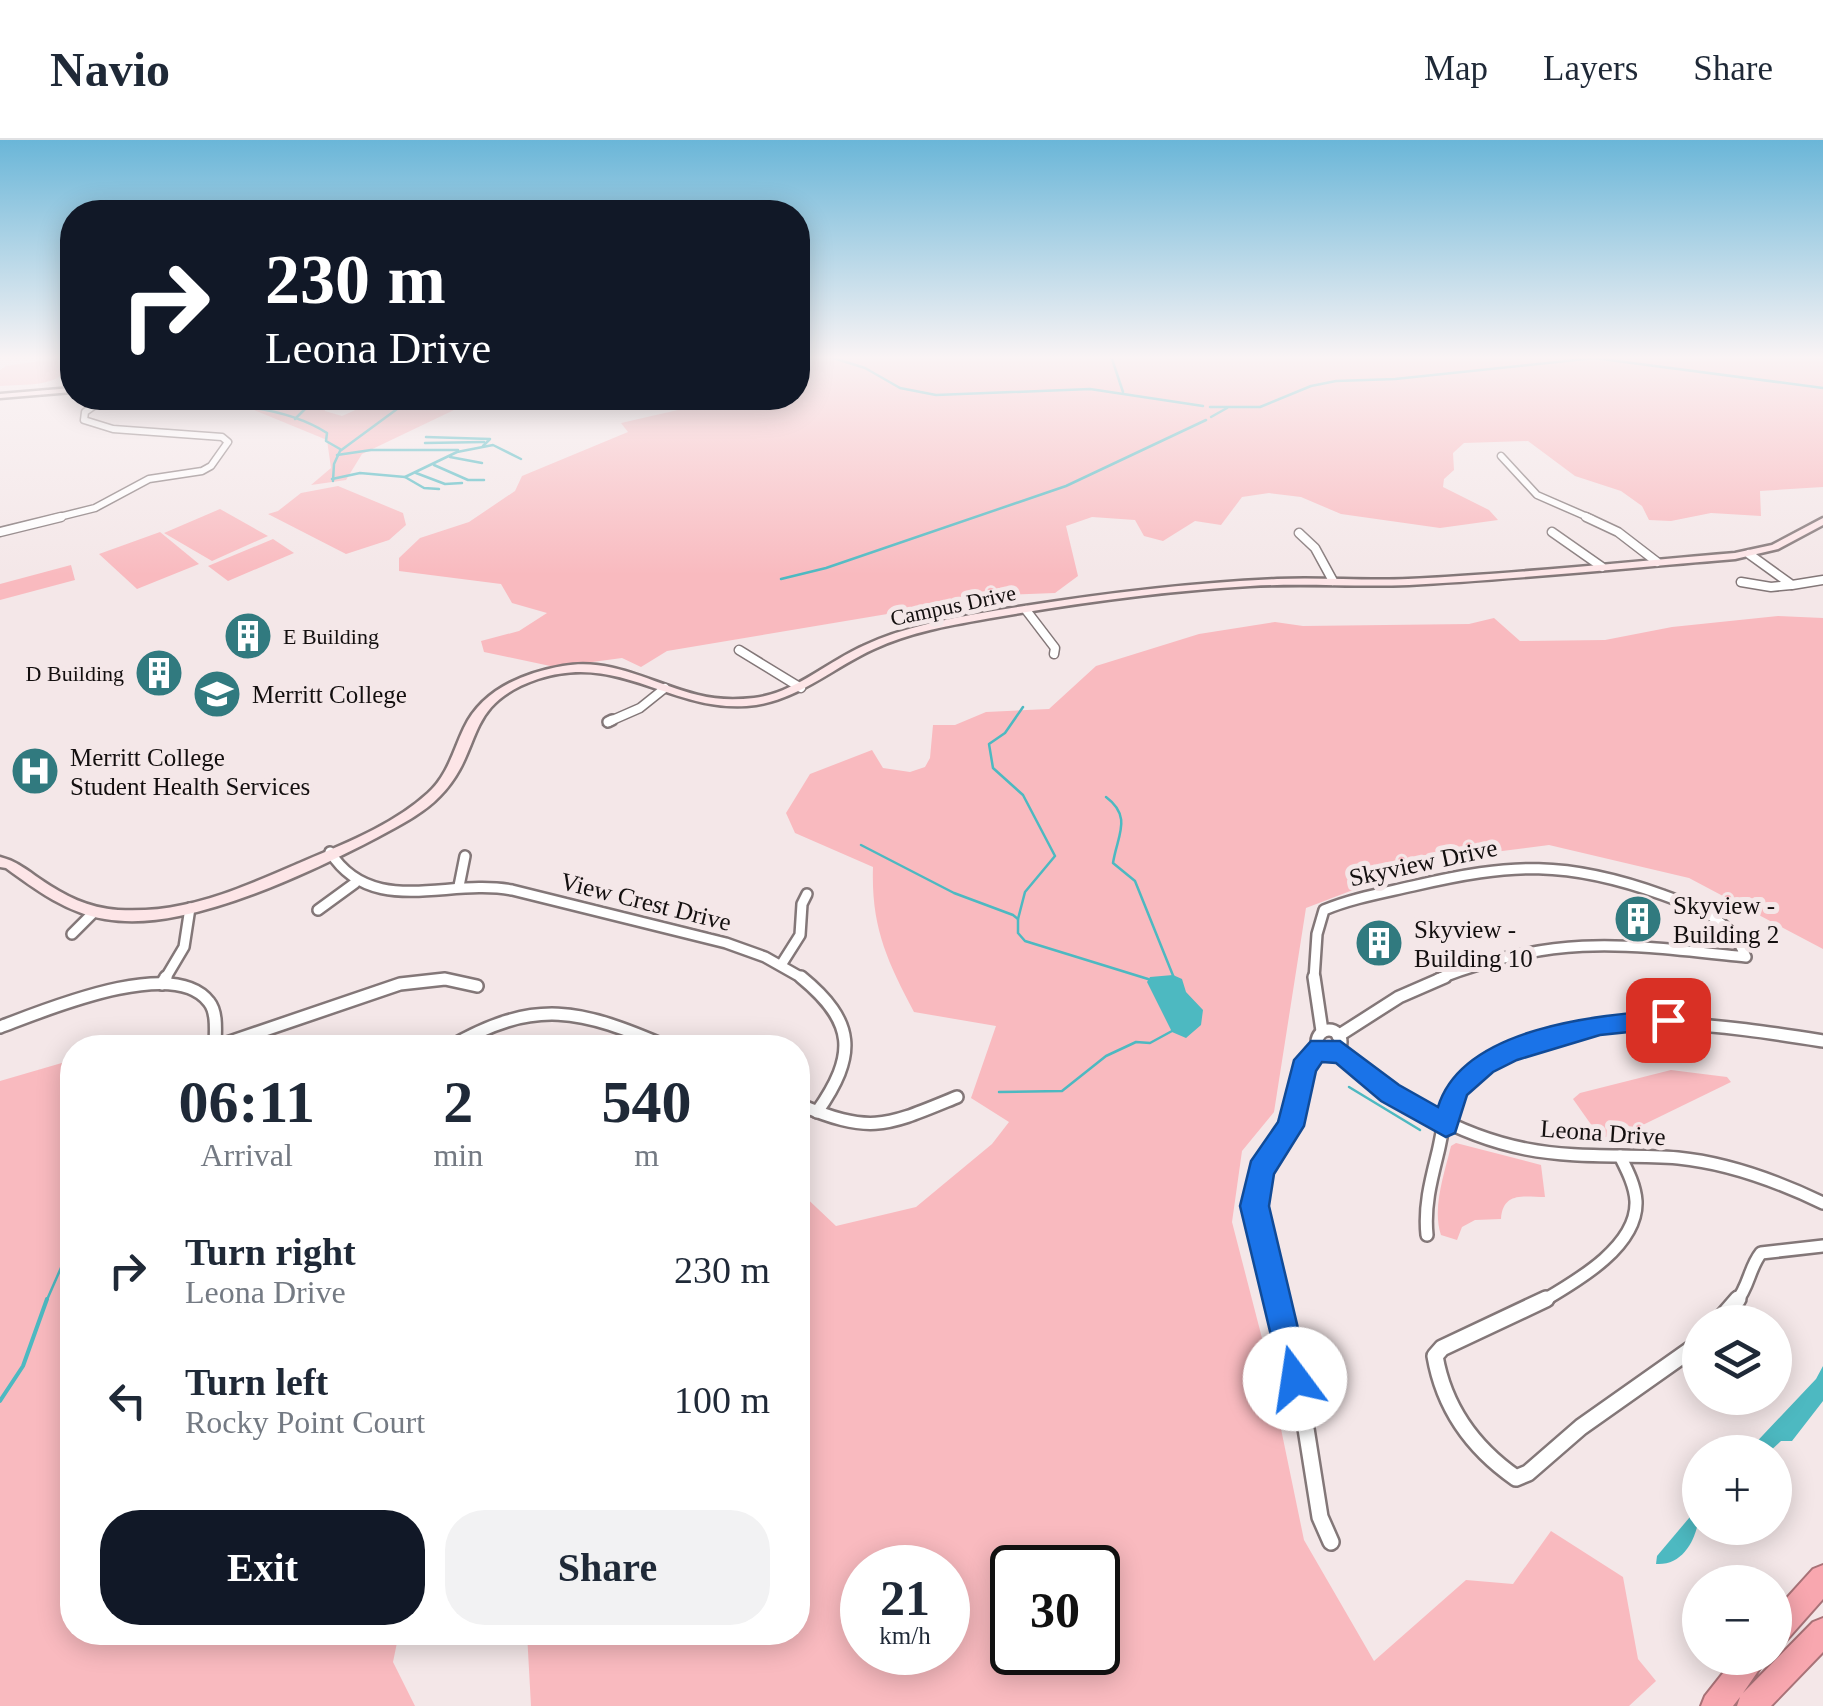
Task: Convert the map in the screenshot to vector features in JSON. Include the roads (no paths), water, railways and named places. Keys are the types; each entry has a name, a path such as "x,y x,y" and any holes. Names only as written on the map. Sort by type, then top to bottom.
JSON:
{"highway":[{"path":"1792,1613 1823,1579"},
{"path":"1750,1706 1823,1632"},
{"path":"1715,1706 1740,1675"}],"street":[{"path":"0,532 95,508 154,478 202,471 211,466 228,442 222,438 111,429"},
{"path":"1501,456 1516,481 1529,492 1614,529 1657,562"},
{"name":"Campus Drive","path":"0,866 24,874 94,912 144,915 190,908 404,819 429,800 448,778 475,716 508,688 541,674 588,666 632,673 696,700 723,704 754,702 800,688 854,654 889,639 1100,597 1333,581 1418,582 1749,554 1775,547 1823,521"},
{"path":"1552,532 1602,567"},
{"path":"1299,533 1315,548 1333,581"},
{"path":"1749,554 1792,584"},
{"path":"1742,582 1771,586 1823,580"},
{"path":"1026,610 1055,648 1054,654"},
{"path":"740,650 800,688"},
{"path":"608,722 640,708 665,688"},
{"path":"318,910 355,883 330,852"},
{"path":"458,886 464,856"},
{"name":"Skyview Drive","path":"1322,1031 1314,1012 1316,926 1324,910 1508,865 1537,864 1598,872 1712,914 1739,937 1746,957 1610,943 1525,952 1402,994 1338,1036"},
{"name":"View Crest Drive","path":"355,883 401,892 494,886 689,932 800,974 827,997 842,1028 846,1060 817,1112"},
{"path":"781,965 800,935 807,894"},
{"path":"162,984 184,947 190,908"},
{"path":"72,934 94,912"},
{"path":"251,1035 400,984 445,978 477,986"},
{"path":"0,1027 120,988 162,984 190,988 208,1000 215,1035"},
{"path":"474,1035 505,1020 558,1012 592,1015 639,1035"},
{"path":"1427,1236 1431,1183 1456,1089 1484,1064 1510,1051 1576,1030 1634,1020 1668,1020 1823,1041"},
{"path":"1322,1031 1338,1036 1343,1045 1340,1052 1332,1054 1320,1049 1315,1037 1322,1031"},
{"path":"1320,1049 1304,1068 1291,1126 1261,1170 1254,1206 1304,1416 1320,1516 1331,1542"},
{"name":"Leona Drive","path":"1340,1052 1390,1093 1446,1125 1521,1148 1572,1156 1693,1160 1722,1166 1784,1185 1823,1204"},
{"path":"810,1109 864,1128 888,1126 957,1097"},
{"path":"1620,1156 1630,1176 1636,1206 1610,1250 1590,1271 1518,1316 1442,1348 1436,1356 1436,1370 1459,1423 1497,1466 1516,1478 1528,1474 1581,1427 1682,1356"},
{"path":"1733,1305 1745,1291 1752,1264 1761,1252 1823,1246"}],"water":[{"path":"1173,975 1182,979 1186,992 1203,1010 1201,1025 1186,1038 1172,1032 1147,982 1150,977"},
{"path":"1823,1366 1823,1401 1792,1441 1792,1435 1763,1435 1782,1415 1792,1415 1792,1404"},
{"path":"1682,1526 1682,1545 1690,1545 1684,1553 1667,1563 1656,1564 1657,1556"}],"waterway":[{"path":"320,429 327,433 326,441 340,449"},
{"path":"338,455 370,429"},
{"path":"781,579 826,568 1066,486 1187,429"},
{"path":"426,437 490,439 483,446"},
{"path":"425,443 484,442"},
{"path":"405,477 457,452 493,445 521,459"},
{"path":"338,455 371,450 458,450"},
{"path":"333,479 338,455"},
{"path":"450,457 482,463"},
{"path":"434,465 468,480 484,480"},
{"path":"333,479 360,473 405,477"},
{"path":"416,473 445,484 462,483"},
{"path":"405,477 424,488 439,489"},
{"path":"1018,919 1025,892 1055,856 1023,795 993,768 989,744 1005,733 1023,707"},
{"path":"1106,797 1121,820 1113,863 1135,881 1174,978"},
{"path":"861,845 954,893 1018,919"},
{"path":"1018,919 1018,933 1025,941 1148,979"},
{"path":"999,1092 1062,1091 1106,1056 1136,1042 1150,1043 1172,1031"},
{"path":"1349,1087 1420,1130"},
{"path":"46,1302 60,1270"},
{"path":"0,1401 23,1366 47,1299"}],"place":[{"name":"E Building","path":"248,636"},
{"name":"D Building","path":"159,673"},
{"name":"Merritt College","path":"217,694"},
{"name":"Merritt College Student Health Services","path":"35,771"},
{"name":"Skyview - Building 2","path":"1638,919"},
{"name":"Skyview - Building 10","path":"1379,943"}]}
